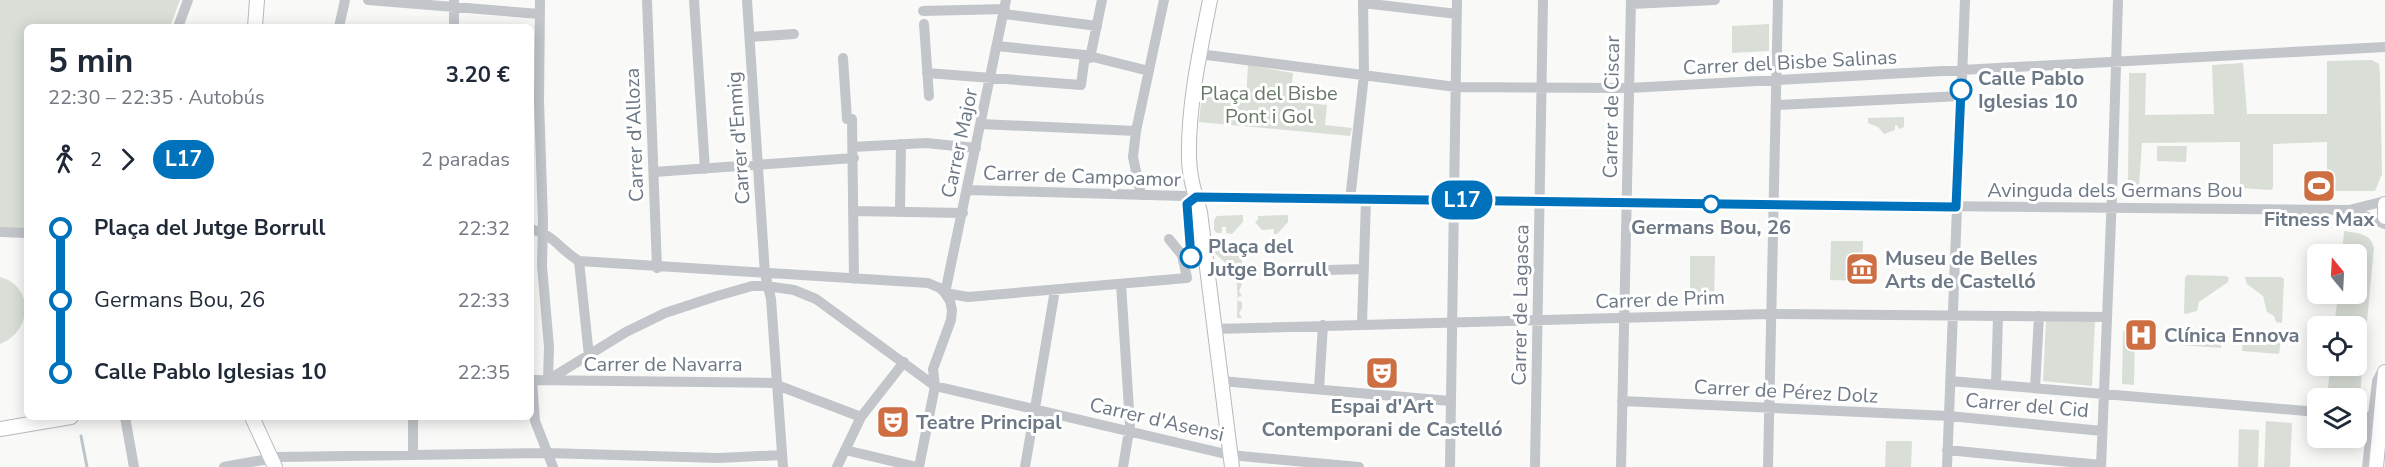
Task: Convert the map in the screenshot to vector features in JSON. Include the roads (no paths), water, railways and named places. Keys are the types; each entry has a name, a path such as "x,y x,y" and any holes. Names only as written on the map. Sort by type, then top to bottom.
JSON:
{"main road":[{"path":"255,24 256,0"},
{"path":"1210,0 1199,54 1189,158 1200,212 1231,461"},
{"path":"2385,202 2385,217"},
{"path":"2376,467 2385,372"},
{"path":"0,429 53,420"},
{"path":"253,420 273,463"}],"street":[{"path":"179,24 188,0"},
{"path":"340,24 345,0"},
{"path":"368,0 454,3 540,14"},
{"path":"540,0 539,101 543,222 536,231 544,286 549,347 548,380"},
{"name":"Carrer d'Alloza","path":"646,0 657,268"},
{"path":"694,0 705,169"},
{"name":"Carrer d'Enmig","path":"747,0 765,274 771,300 783,467"},
{"path":"927,74 1081,85 1102,0"},
{"path":"1141,195 1133,157 1136,131 1164,0"},
{"path":"1450,467 1457,0"},
{"name":"Carrer de Lagasca","path":"1535,467 1543,0"},
{"path":"1631,2 1715,0"},
{"path":"1768,467 1778,0"},
{"path":"1947,467 1965,0"},
{"path":"1947,450 2101,466 2118,0"},
{"path":"1350,200 1364,75 1364,2 1457,14"},
{"name":"Carrer de Ciscar","path":"1621,467 1631,2"},
{"path":"454,3 454,24"},
{"path":"923,11 1005,7 1097,26"},
{"name":"Carrer Major","path":"945,293 1005,7"},
{"path":"924,24 929,96"},
{"path":"750,37 794,34"},
{"path":"997,46 1088,56 1149,71"},
{"name":"Carrer del Bisbe Salinas","path":"1199,54 1456,87 1629,88 2385,47"},
{"path":"843,58 847,119 852,119 854,152 854,279"},
{"path":"1777,105 1961,96"},
{"path":"981,124 1136,131"},
{"path":"654,172 758,165 901,144 926,143 976,148"},
{"path":"900,210 901,144"},
{"name":"Carrer de Campoamor","path":"967,190 1196,197"},
{"name":"Avinguda dels Germans Bou","path":"1196,197 2349,210 2385,202"},
{"path":"1362,324 1366,200"},
{"path":"854,211 900,210 963,213"},
{"name":"Avinguda dels Germans Bou","path":"2349,210 2385,224"},
{"path":"536,231 551,236 562,249 579,261 657,268 928,283 940,288 950,301 951,320 933,369 935,386 918,467 846,450"},
{"path":"0,232 24,232"},
{"path":"945,293 968,297 1187,278 1182,255 1169,239"},
{"path":"579,261 589,356"},
{"path":"1292,271 1364,269"},
{"path":"1121,284 1129,431 1123,467"},
{"path":"534,286 544,286"},
{"name":"Carrer de Navarra","path":"548,380 626,332 665,313 752,286 766,286 794,290 816,299 935,386"},
{"path":"1025,467 1055,290"},
{"name":"Carrer de Prim","path":"1214,329 1772,314 2107,317"},
{"path":"1996,385 1998,316"},
{"path":"2035,388 2038,316"},
{"path":"1319,389 1323,325"},
{"path":"837,467 861,417 904,362"},
{"path":"2367,467 2377,381 2385,367"},
{"name":"Carrer de Navarra","path":"534,380 777,384"},
{"path":"1221,381 1450,401"},
{"path":"1950,381 2307,411"},
{"path":"777,384 861,417"},
{"name":"Carrer d'Asensi","path":"935,386 1129,431 1231,461 1359,467"},
{"name":"Carrer de Pérez Dolz","path":"1622,401 1949,416"},
{"path":"534,411 535,421 553,467"},
{"name":"Carrer del Cid","path":"1949,416 2102,430"},
{"path":"2367,417 2372,417"},
{"path":"126,420 134,467"},
{"path":"413,420 413,454"},
{"path":"224,467 273,463 279,457 547,453 651,461 718,463 782,454"},
{"path":"866,467 867,455"}],"waterway":[{"path":"81,436 87,467"}],"place":[{"name":"Calle Pablo Iglesias 10","path":"1961,90"},
{"name":"Fitness Max","path":"2319,186"},
{"name":"Germans Bou, 26","path":"1711,204"},
{"name":"Plaça del Jutge Borrull","path":"1191,257"},
{"name":"Museu de Belles Arts de Castelló","path":"1862,269"},
{"name":"Clínica Ennova","path":"2141,335"},
{"name":"Espai d'Art Contemporani de Castelló","path":"1382,373"},
{"name":"Teatre Principal","path":"893,422"}],"park label":[{"name":"Plaça del Bisbe Pont i Gol","path":"1269,104"}]}
